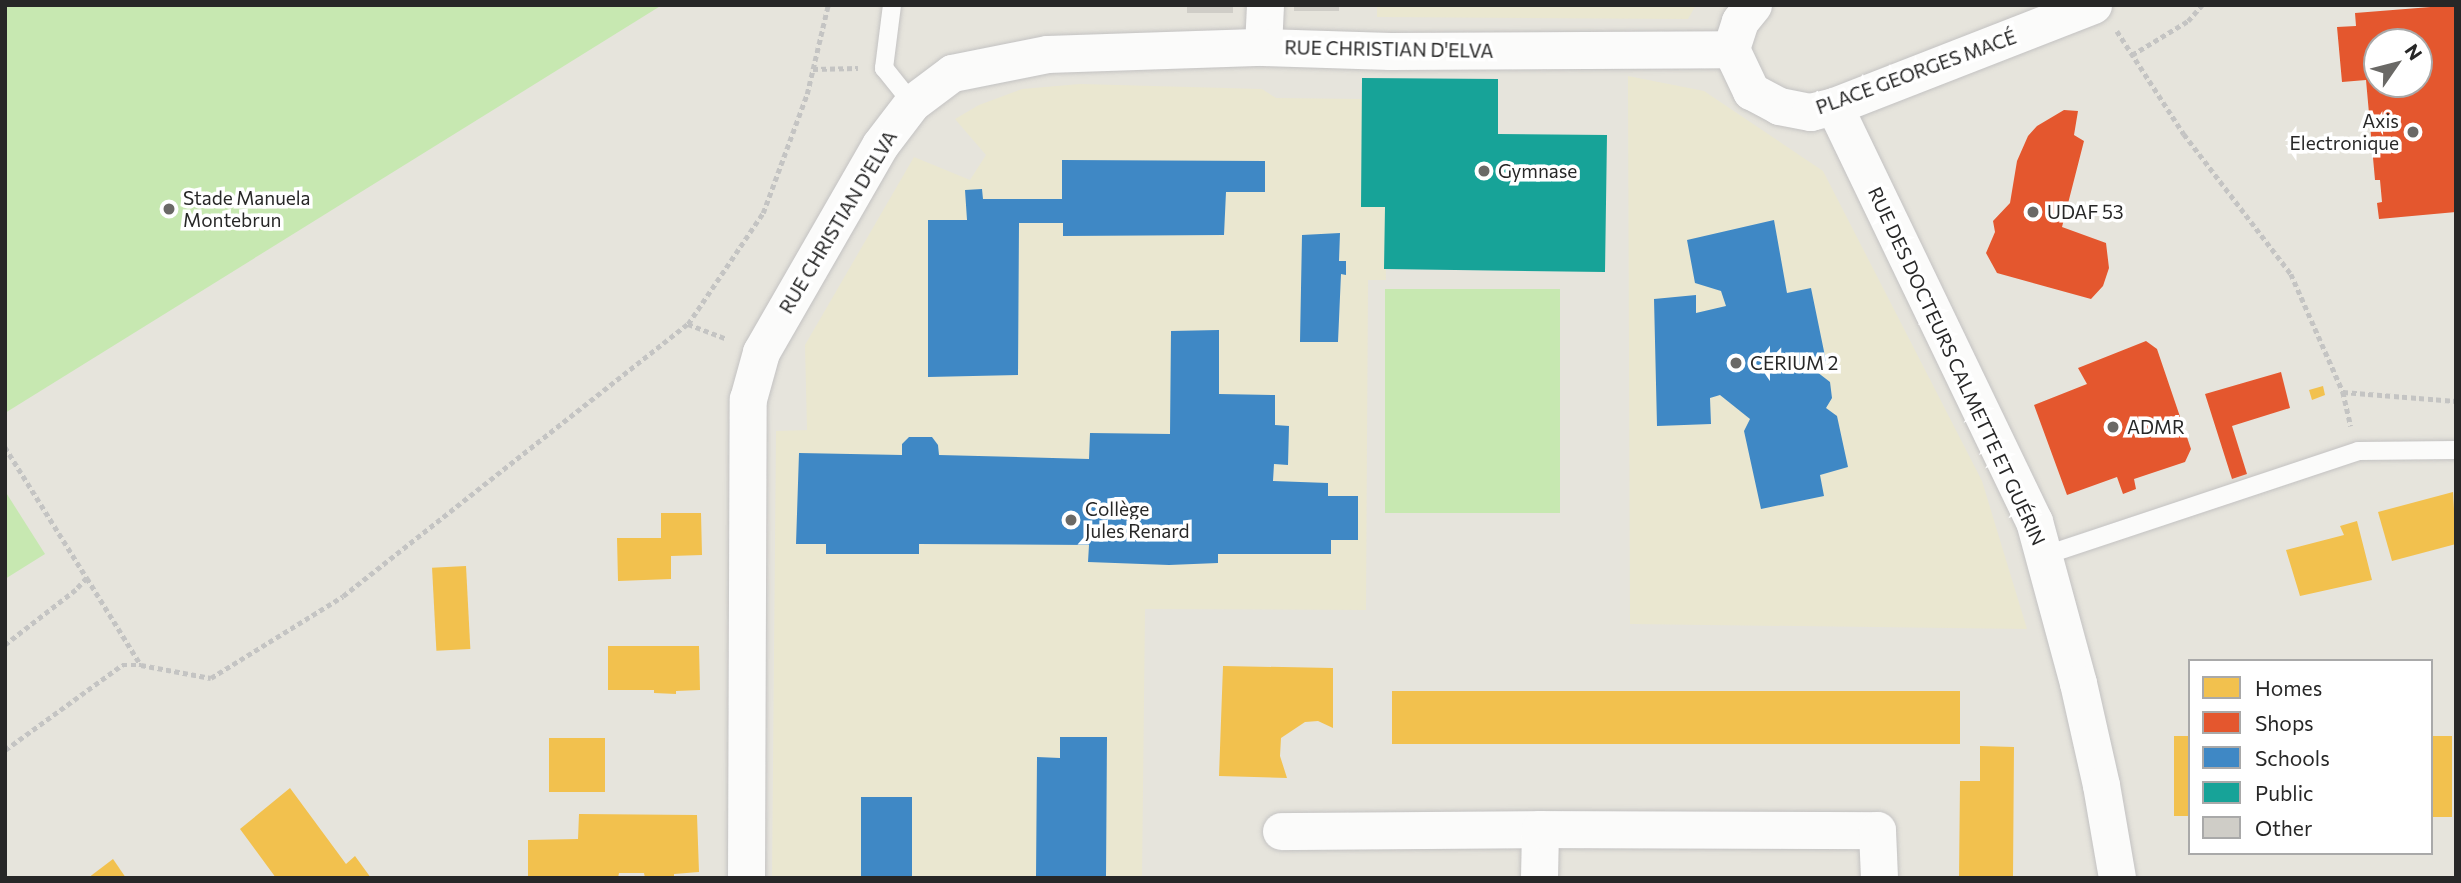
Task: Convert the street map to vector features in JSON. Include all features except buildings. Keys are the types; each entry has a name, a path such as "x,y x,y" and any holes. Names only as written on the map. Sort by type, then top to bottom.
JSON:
{"street":[{"path":"1264,47 1265,5"},
{"path":"1731,49 1740,21 1753,5"},
{"name":"PLACE GEORGES MACÉ","path":"1731,49 1751,92 1779,106 1810,112 2103,15"},
{"name":"RUE CHRISTIAN D'ELVA","path":"746,878 748,400 761,352 880,145 912,103 951,72 1035,56 1264,47 1390,51 1731,49"},
{"name":"RUE DES DOCTEURS CALMETTE ET GUÉRIN","path":"1834,106 2034,521 2046,555 2101,785 2117,878"},
{"path":"1539,878 1540,829"},
{"path":"1281,831 1877,830 1879,878"}],"lane":[{"path":"892,5 884,68 912,103"},
{"path":"2046,555 2358,451 2456,450"}],"path":[{"path":"5,750 122,665 141,665 211,678 342,596 688,324 763,214 807,94 828,5"},
{"path":"2132,55 2188,21 2202,5"},
{"path":"2103,15 2185,134 2291,274 2343,393 2358,451"},
{"path":"813,69 884,68"},
{"path":"2343,393 2456,401"},
{"path":"5,447 141,665"},
{"path":"5,645 76,590 87,578"}],"shaded area":[{"path":"1377,5 1696,5 1688,19 1377,17"},
{"path":"1628,76 1704,91 1823,171 1982,481 2027,629 1630,624"},
{"name":"Collège Jules Renard","path":"1080,84 1262,89 1276,98 1362,99 1361,206 1385,207 1386,280 1368,280 1366,610 1145,609 1142,878 772,878 776,431 807,430 805,345 914,157 970,180 986,155 955,119 979,105 1022,89"}],"green space":[{"name":"Stade Manuela Montebrun","path":"5,5 662,5 5,413"},
{"path":"1385,289 1560,289 1560,513 1385,513"},
{"path":"5,491 45,554 5,579"}],"place":[{"name":"Axis Electronique","path":"2413,132"},
{"name":"Gymnase","path":"1484,171"},
{"name":"Stade Manuela Montebrun","path":"169,209"},
{"name":"UDAF 53","path":"2033,212"},
{"name":"CERIUM 2","path":"1736,363"},
{"name":"ADMR","path":"2113,427"},
{"name":"Collège Jules Renard","path":"1071,520"}]}
